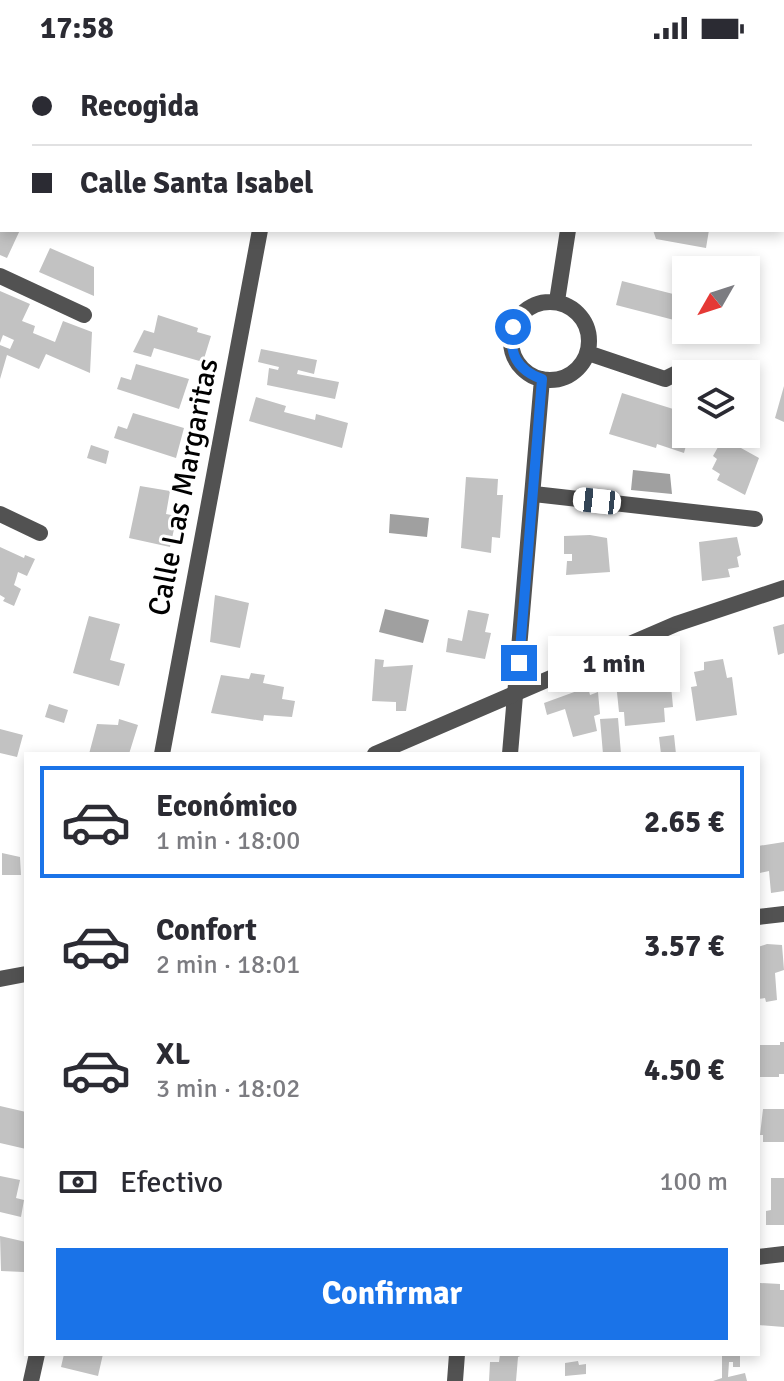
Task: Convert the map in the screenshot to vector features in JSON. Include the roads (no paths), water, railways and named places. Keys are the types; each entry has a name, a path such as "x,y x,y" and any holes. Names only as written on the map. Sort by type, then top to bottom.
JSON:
{"street":[{"name":"Calle Las Margaritas","path":"162,752 260,232"},
{"path":"557,301 568,232"},
{"path":"0,276 84,315"},
{"path":"557,301 569,306 587,327 588,353 575,372 565,378 542,379 519,365 513,354 513,327 530,306 557,301"},
{"path":"588,353 665,379 672,376"},
{"path":"510,752 542,379"},
{"path":"534,494 755,519"},
{"path":"0,514 40,533"},
{"path":"379,752 676,624 784,588"},
{"path":"760,917 784,914"},
{"path":"0,979 24,974"},
{"path":"760,1257 784,1254"},
{"path":"31,1381 37,1356"},
{"path":"455,1381 457,1356"}]}
